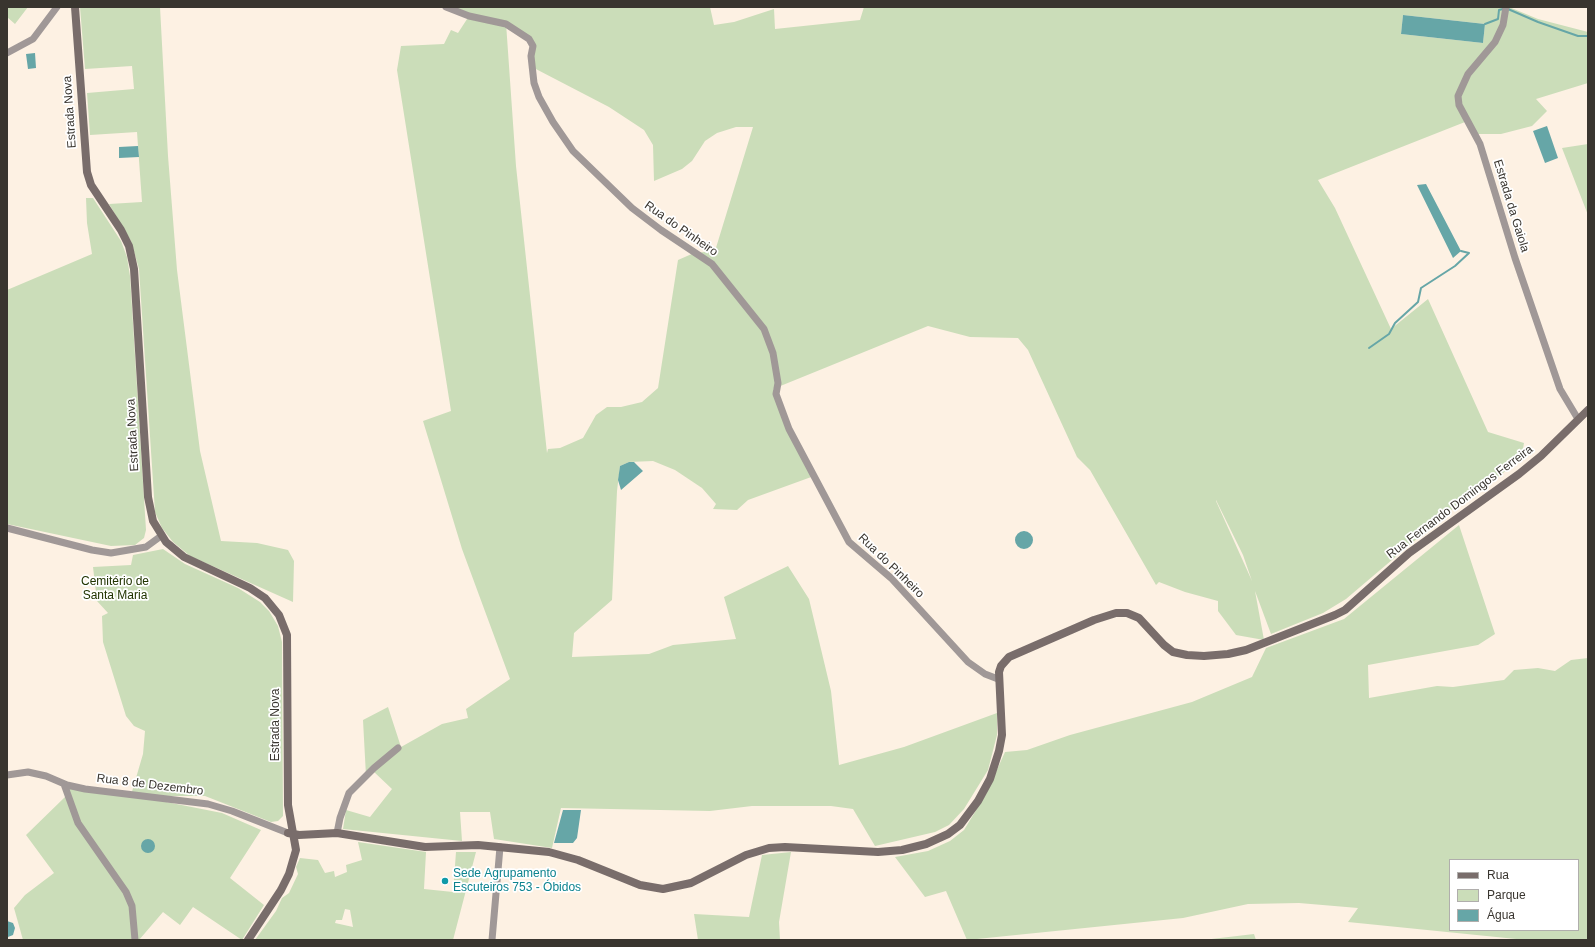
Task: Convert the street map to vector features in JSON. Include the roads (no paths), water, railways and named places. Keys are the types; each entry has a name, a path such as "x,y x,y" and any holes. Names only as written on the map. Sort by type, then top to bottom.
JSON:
{"street":[{"path":"7,53 33,39 57,7"},
{"name":"Estrada Nova","path":"75,7 87,172 91,185 125,239 134,269 149,501 153,521 161,536 172,548 191,561 258,593 270,603 282,621 287,635 288,654 288,805 291,833"},
{"name":"Rua do Pinheiro","path":"446,7 469,16 506,24 529,39 533,46 531,56 534,78 539,97 553,122 573,151 632,208 660,230 712,264 764,329 773,353 778,383 776,394 789,429 849,542 891,578 968,662 985,674 998,679"},
{"name":"Estrada da Gaiola","path":"1506,7 1503,25 1495,42 1468,74 1458,96 1459,105 1480,144 1560,389 1578,419"},
{"name":"Rua Fernando Domingos Ferreira","path":"500,847 567,856 640,885 663,889 691,883 746,856 769,848 785,847 878,852 902,850 926,844 948,834 960,825 978,801 990,779 998,756 1002,735 998,679 1001,666 1014,654 1099,618 1116,613 1127,613 1139,618 1164,645 1174,652 1200,656 1228,654 1246,650 1335,615 1345,610 1410,553 1519,474 1541,456 1588,410"},
{"path":"7,528 92,550 111,553 146,547 161,536"},
{"path":"337,834 340,818 349,793 374,768 398,748"},
{"path":"7,768 15,773"},
{"name":"Rua 8 de Dezembro","path":"7,775 28,772 46,776 64,784 131,796 208,804 232,811 291,833 337,834 415,847 478,845 500,847"},
{"path":"64,784 78,824 126,892 132,906 135,940"},
{"path":"248,940 281,890 289,874 297,846 291,833"},
{"path":"492,940 500,847"}],"water":[{"path":"1403,15 1485,24 1483,43 1401,34"},
{"path":"35,53 36,68 28,69 26,54"},
{"path":"1547,126 1558,158 1545,163 1533,131"},
{"path":"138,146 139,157 119,158 119,147"},
{"path":"1426,184 1461,251 1453,258 1417,185"},
{"path":"629,462 634,462 643,471 621,490 618,480 620,466"},
{"path":"1024,531 1030,534 1033,540 1030,546 1024,549 1018,546 1015,540 1018,534"},
{"path":"563,810 581,810 577,838 573,843 554,843"},
{"path":"145,839 151,839 155,843 155,849 151,853 145,853 141,849 141,843"},
{"path":"7,921 13,923 15,928 13,935 8,937"}],"waterway":[{"path":"1485,24 1498,19 1499,10 1503,9"},
{"path":"1508,9 1538,22 1578,36 1588,36"},
{"path":"1369,348 1389,334 1395,323 1418,302 1421,288 1455,266 1469,253 1461,251"}],"place":[{"name":"Sede Agrupamento Escuteiros 753 - Óbidos","path":"445,881"}],"park label":[{"name":"Cemitério de Santa Maria","path":"115,589"}]}
